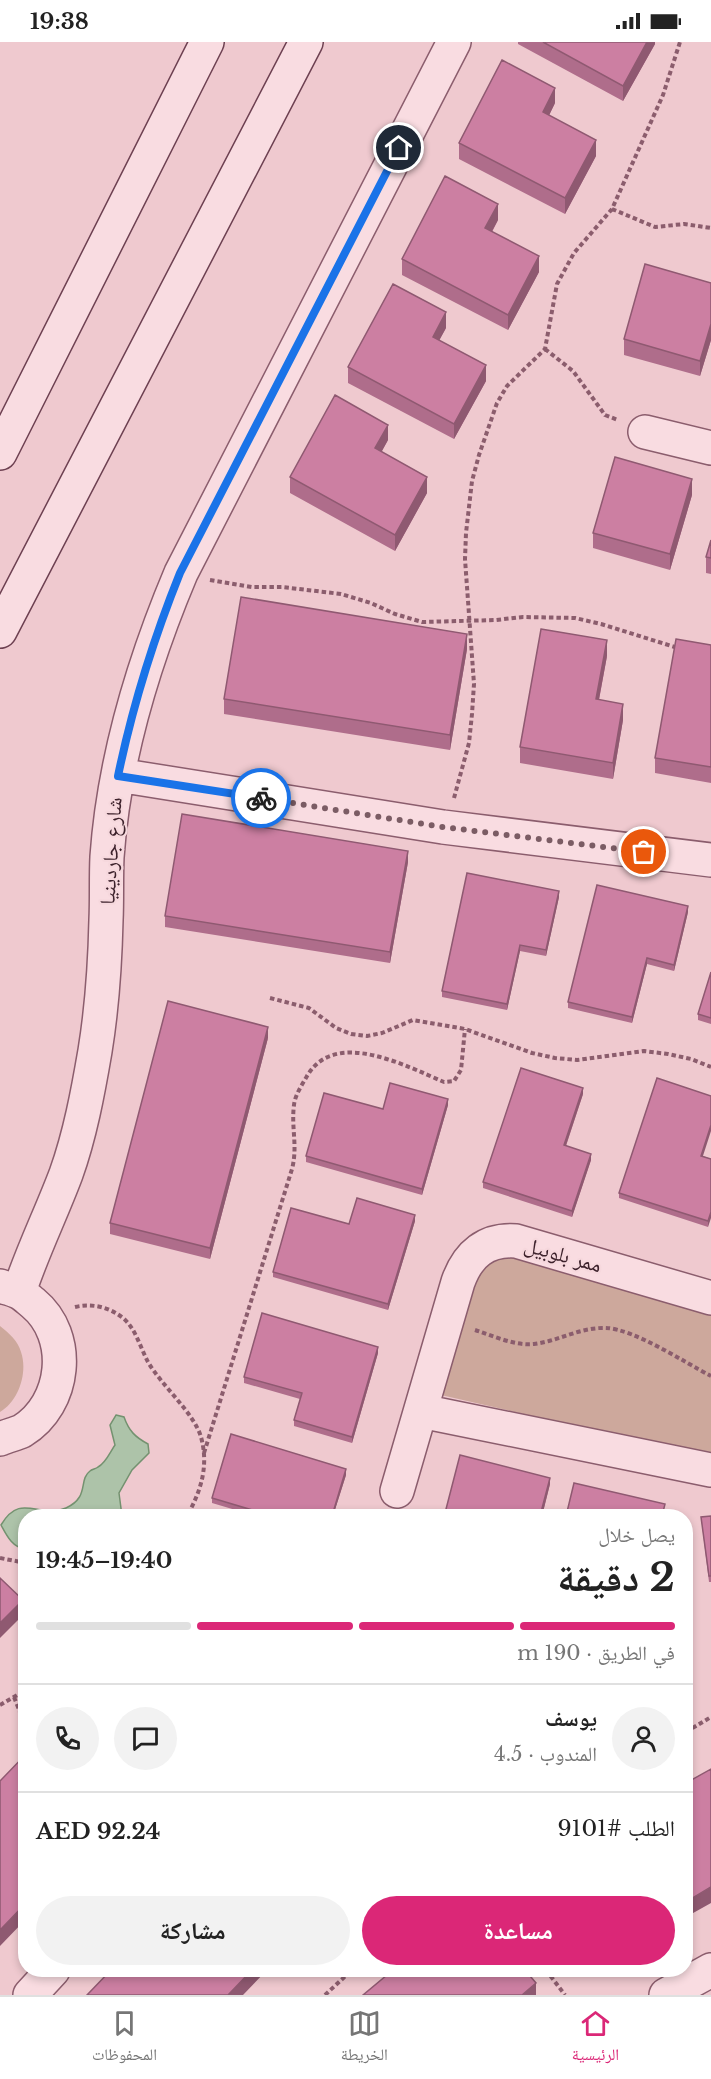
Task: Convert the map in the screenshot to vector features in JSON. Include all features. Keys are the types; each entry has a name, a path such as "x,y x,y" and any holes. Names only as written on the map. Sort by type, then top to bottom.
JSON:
{"street":[{"path":"0,453 207,42"},
{"path":"0,631 306,42"},
{"name":"شارع جاردينيا","path":"0,1439 22,1431 43,1413 56,1388 61,1361 55,1333 41,1310 10,1289 66,1173 87,1091 103,986 107,857 118,776 143,672 180,573 454,42"},
{"path":"645,432 711,448"},
{"path":"118,776 443,827 711,860"},
{"name":"ممر بلوبيل","path":"397,1491 462,1269 469,1258 479,1250 503,1240 528,1244 711,1298"},
{"path":"421,1411 711,1470"},
{"path":"666,1995 711,1970"},
{"path":"30,1995 47,1977"}],"path":[{"path":"443,827 454,799 469,743 474,684 466,533 472,481 479,455 497,403 507,386 544,349 557,284 574,254 612,209 663,95 680,42"},
{"path":"612,209 655,227 697,224 711,228"},
{"path":"544,349 573,371 605,415 645,432"},
{"path":"180,573 252,587 282,587 341,594 422,622 496,620 523,616 575,618 684,649"},
{"path":"270,998 309,1008 336,1028 359,1035 382,1033 413,1020 465,1029 532,1053 555,1058 577,1060 644,1051 691,1059 711,1067"},
{"path":"204,1453 291,1169 296,1146 294,1103 311,1070 322,1059 342,1053 365,1053 387,1059 444,1082 454,1082 463,1061 465,1029"},
{"path":"66,1309 86,1304 106,1308 124,1319 161,1382 193,1420 201,1436 204,1470 201,1487 190,1509"},
{"path":"448,1320 521,1344 534,1344 589,1328 608,1328 629,1332 711,1376"},
{"path":"0,1558 18,1561"},
{"path":"0,1705 18,1695"},
{"path":"14,1697 18,1705"},
{"path":"693,1728 711,1718"},
{"path":"325,1995 344,1977"},
{"path":"551,1977 565,1995"}],"shaded area":[{"path":"506,1254 711,1310 711,1457 441,1395 476,1270"},
{"path":"0,1326 18,1344 23,1368 17,1393 7,1407 0,1412"},
{"path":"116,1415 124,1417 133,1433 148,1444 149,1453 132,1470 119,1493 121,1509 63,1509 78,1499 87,1475 103,1463 115,1445 110,1425"},
{"path":"18,1509 18,1547 8,1537 1,1525 8,1515"}],"building":[{"path":"543,42 647,42 623,86"},
{"path":"502,60 555,88 543,112 596,140 565,198 459,143"},
{"path":"445,176 498,204 485,228 539,256 508,315 402,259"},
{"path":"645,264 711,283 711,324 700,361 624,339"},
{"path":"393,284 446,312 433,337 486,365 454,424 348,367"},
{"path":"335,395 388,425 375,448 427,477 395,535 290,477"},
{"path":"615,457 692,479 670,554 593,533"},
{"path":"711,540 711,558 706,557"},
{"path":"241,597 467,634 450,735 224,699"},
{"path":"541,629 607,640 596,699 623,704 613,763 520,747"},
{"path":"676,639 711,645 711,767 655,758"},
{"path":"182,814 408,851 390,952 165,916"},
{"path":"467,873 559,891 546,950 520,945 507,1004 442,991"},
{"path":"597,885 688,906 674,965 647,958 632,1017 568,1002"},
{"path":"711,972 711,1018 698,1014"},
{"path":"168,1001 268,1027 210,1248 110,1223"},
{"path":"521,1068 583,1088 564,1145 591,1154 572,1211 483,1182"},
{"path":"657,1078 711,1096 711,1125 701,1156 711,1159 711,1212 708,1221 619,1193"},
{"path":"390,1083 448,1099 422,1189 306,1156 324,1093 383,1109"},
{"path":"357,1198 415,1215 388,1304 273,1272 291,1208 349,1224"},
{"path":"262,1313 378,1347 352,1437 294,1420 302,1393 244,1377"},
{"path":"231,1434 346,1469 334,1509 249,1509 212,1498"},
{"path":"460,1455 550,1478 542,1509 446,1509"},
{"path":"574,1483 665,1504 664,1509 568,1509"},
{"path":"711,1516 711,1576 709,1576 701,1517"},
{"path":"0,1578 18,1595 18,1605 0,1623"},
{"path":"18,1762 18,1911 0,1930 0,1781"},
{"path":"711,1769 711,1887 693,1898 693,1779"},
{"path":"104,1977 245,1977 228,1995 87,1995"},
{"path":"385,1977 531,1977 536,1983 522,1995 363,1995"}],"way so far":[{"path":"261,798 443,827 644,852"}],"route":[{"path":"261,798 118,776 143,672 180,573 399,148"}]}
